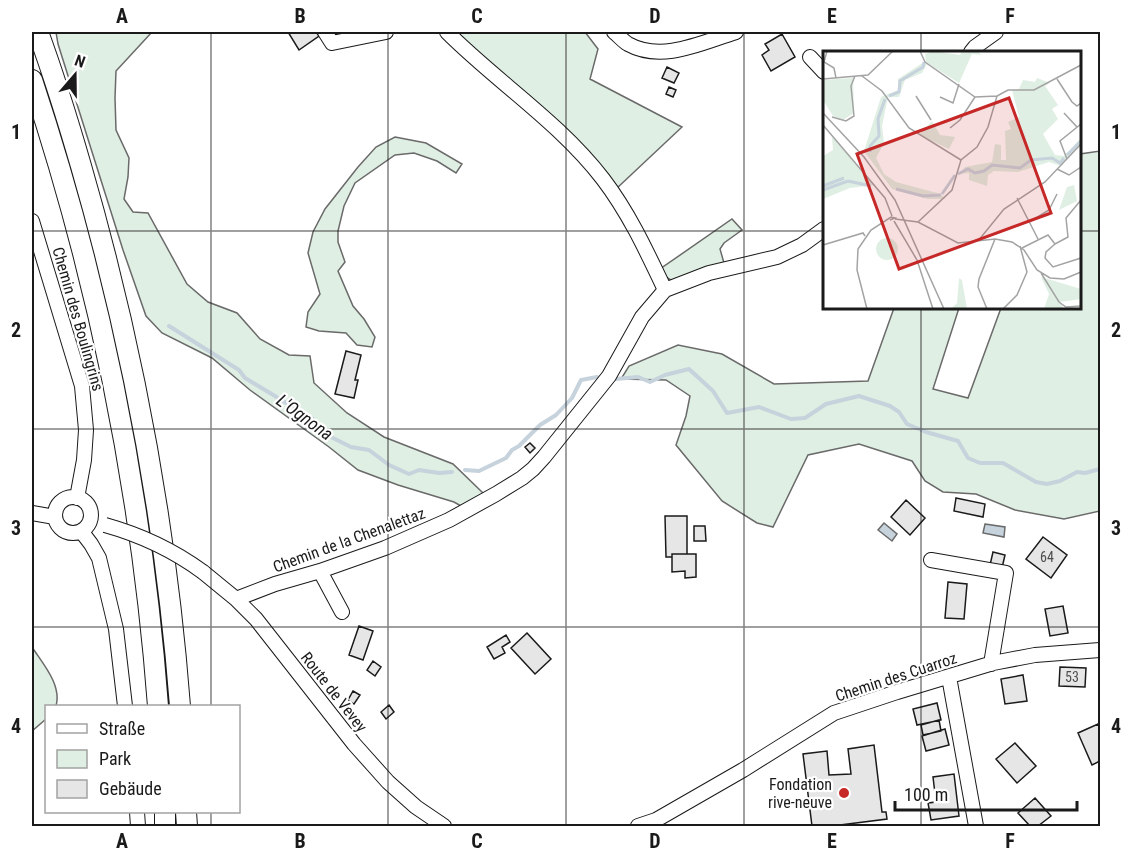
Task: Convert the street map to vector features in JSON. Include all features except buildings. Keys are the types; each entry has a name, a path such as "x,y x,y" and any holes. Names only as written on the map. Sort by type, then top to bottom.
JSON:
{"highway":[{"path":"38,32 56,82 87,186 128,350 165,564 180,705"},
{"path":"32,80 66,192 104,344 124,441 143,566 158,705"}],"street":[{"path":"325,32 332,43 386,32"},
{"path":"447,32 572,144 603,179 636,229 665,290"},
{"path":"614,32 626,43 641,50 672,52 736,32"},
{"path":"972,51 996,32"},
{"path":"810,57 823,70"},
{"name":"Chemin des Boulingrins","path":"32,221 82,386 86,430 84,460 77,498"},
{"name":"Chemin de la Chenalettaz","path":"236,599 385,548 449,520 496,494 533,469 566,430 609,376 642,317 665,290 710,273 777,257 802,245 823,230"},
{"path":"77,498 86,502 91,516 86,526 71,533 59,526 55,517 56,510 64,500 77,498"},
{"path":"32,513 55,517"},
{"name":"Route de Vevey","path":"86,526 105,525 150,540 189,561 236,599 256,619 354,744 388,783 416,807 444,826"},
{"path":"86,526 91,544 99,558 116,629 125,705"},
{"path":"931,560 1006,573 991,664"},
{"path":"320,571 342,612"},
{"name":"Chemin des Cuarroz","path":"638,826 658,823 834,714 897,692 991,664 1035,655 1101,650"},
{"path":"949,677 976,826"}],"green space":[{"path":"56,32 152,32 116,71 116,130 129,158 124,199 133,212 148,213 187,284 208,302 237,313 260,339 289,355 310,356 314,383 347,413 384,437 453,464 483,493 468,510 454,502 358,470 250,390 212,358 162,333 146,316 123,250"},
{"path":"453,32 585,32 598,49 590,79 682,127 616,189"},
{"path":"395,137 426,143 462,164 456,173 437,161 414,153 395,155 355,183 344,206 338,231 338,242 345,262 338,271 353,306 375,337 372,347 357,345 346,333 319,331 306,327 308,312 320,294 308,253 313,232 325,209 376,147"},
{"path":"1100,151 1100,511 1064,519 1015,510 976,494 943,492 925,481 912,461 859,444 808,455 773,527 757,523 722,501 676,445 690,396 666,380 621,379 629,366 678,345 722,354 774,384 868,381 894,309 959,309 933,389 968,398 1001,309 1081,309 1081,154"},
{"path":"732,219 742,230 724,243 720,249 724,263 674,282 665,276 660,269"},
{"path":"32,647 54,683 57,698 56,705 45,705 45,720 32,731"}],"shaded area":[{"path":"884,523 897,534 892,541 878,530"},
{"path":"985,524 1005,527 1004,537 983,533"}],"waterway":[{"name":"L'Ognona","path":"169,326 239,370 245,378 313,419 329,436 351,447 369,450 389,465 409,474 419,470 452,472"},
{"name":"L'Ognona","path":"616,379 638,377 650,382 665,375 689,369 713,391 727,413 759,407 791,419 805,418 826,404 859,396 890,406 899,412 907,424 958,441 968,458 980,463 1003,463 1036,482 1047,484 1060,481 1077,472 1085,473 1100,469"},
{"name":"L'Ognona","path":"465,470 479,471 506,458 540,425 556,415 572,398 581,380 597,377"}],"place":[{"name":"Fondation rive-neuve","path":"844,793"}]}
